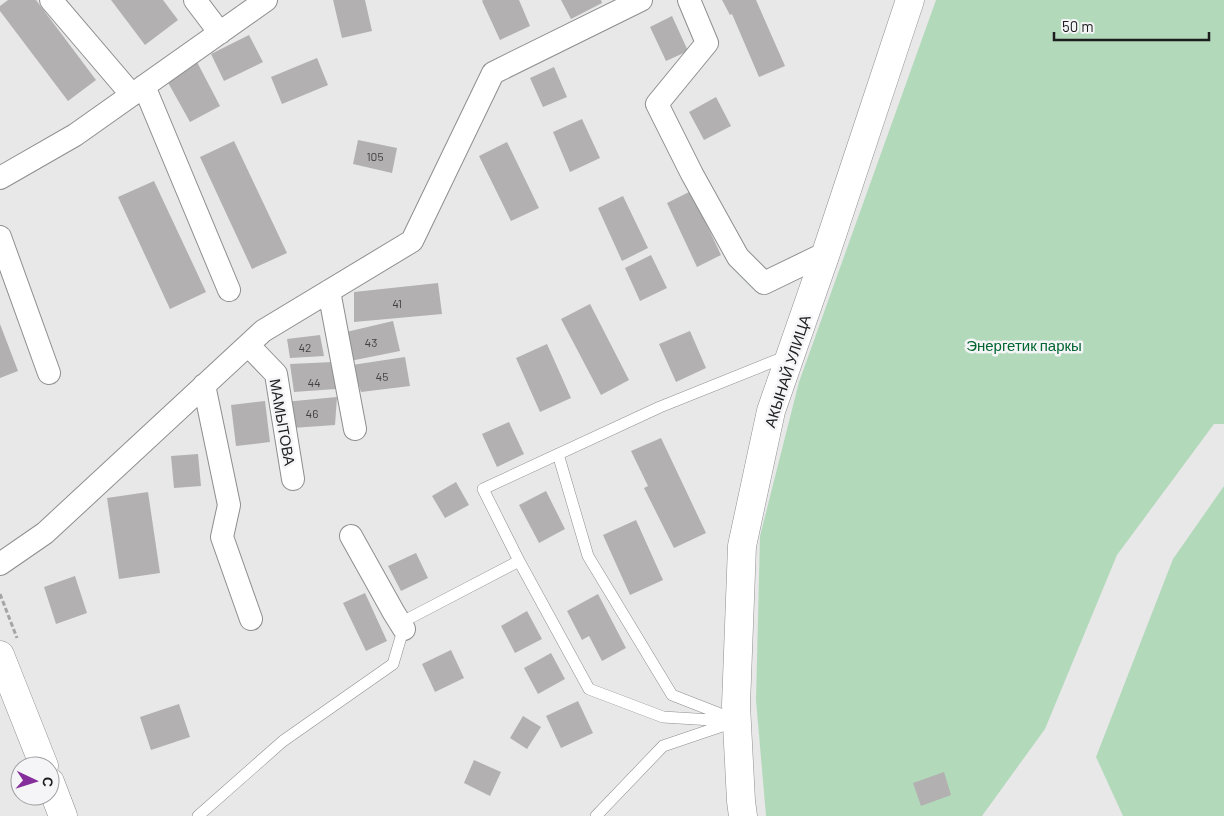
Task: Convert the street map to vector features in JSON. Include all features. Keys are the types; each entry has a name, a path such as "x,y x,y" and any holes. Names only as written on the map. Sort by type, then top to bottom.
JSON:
{"main road":[{"name":"АКЫНАЙ УЛИЦА","path":"743,816 736,705 742,546 771,411 910,0"},
{"path":"0,655 40,756"}],"street":[{"path":"51,0 138,90 229,290"},
{"path":"195,0 220,33"},
{"path":"0,178 74,135 266,0"},
{"path":"0,564 45,533 263,331 412,241 493,73 641,0"},
{"path":"688,0 707,43 657,104 692,174 738,257 764,283 826,253"},
{"path":"0,237 49,373"},
{"path":"329,291 355,429"},
{"name":"МАМЫТОВА","path":"248,345 276,374 293,479"},
{"path":"204,385 229,505 222,538 251,620"},
{"path":"351,536 404,629"}],"lane":[{"path":"738,721 663,717 589,689 518,560 483,489 660,407 791,355"},
{"path":"558,454 588,556 672,695 738,721"},
{"path":"198,816 284,741 393,664 406,620 518,560"},
{"path":"596,816 663,746 738,721"}],"green space":[{"name":"Энергетик паркы","path":"936,0 1224,0 1224,424 1214,424 1117,555 1045,729 982,816 766,816 756,700 760,536 799,382"},
{"path":"1224,486 1224,816 1123,816 1096,757 1173,559"}],"building":[{"path":"8,0 36,0 96,80 68,101 0,11 0,6"},
{"path":"111,0 163,0 178,20 145,45"},
{"path":"333,0 365,0 372,31 342,38"},
{"path":"483,0 519,0 530,26 500,40"},
{"path":"561,0 601,0 602,3 571,19"},
{"path":"722,0 756,0 785,66 759,77 732,14 730,15"},
{"path":"672,16 688,51 666,61 650,27"},
{"path":"249,35 263,62 224,81 211,54"},
{"path":"317,58 328,85 282,104 271,77"},
{"path":"197,62 220,106 190,122 166,79"},
{"path":"554,67 567,97 543,107 530,78"},
{"path":"716,97 731,126 704,140 689,112"},
{"path":"582,119 600,158 570,172 553,132"},
{"path":"358,140 397,148 392,173 353,164"},
{"path":"234,141 287,253 252,269 200,157"},
{"path":"507,142 539,208 511,221 479,156"},
{"path":"154,181 206,292 170,309 118,197"},
{"path":"691,191 721,255 697,267 667,203"},
{"path":"623,196 648,248 622,261 598,208"},
{"path":"651,255 667,288 640,301 625,268"},
{"path":"438,283 442,314 354,322 354,292"},
{"path":"590,304 629,380 601,395 561,319"},
{"path":"393,321 400,351 350,361 342,333"},
{"path":"0,324 18,371 0,378"},
{"path":"690,331 706,368 676,382 659,344"},
{"path":"320,335 324,356 290,358 287,339"},
{"path":"547,344 571,398 540,412 516,358"},
{"path":"405,357 410,386 361,392 352,365"},
{"path":"333,362 336,389 294,392 290,364"},
{"path":"337,397 335,425 292,428 284,402"},
{"path":"265,401 270,442 236,446 231,405"},
{"path":"509,422 524,454 497,467 482,434"},
{"path":"661,438 706,533 674,548 644,488 648,486 631,451"},
{"path":"198,454 201,486 174,488 171,456"},
{"path":"456,482 469,505 445,518 432,496"},
{"path":"546,491 565,529 539,543 519,505"},
{"path":"148,492 160,573 119,579 107,498"},
{"path":"636,520 663,580 630,595 603,535"},
{"path":"416,553 428,578 401,591 388,566"},
{"path":"75,576 87,613 56,624 44,587"},
{"path":"365,593 387,641 366,651 343,603"},
{"path":"598,594 626,648 602,661 589,636 582,640 567,611"},
{"path":"527,611 542,639 515,653 501,626"},
{"path":"451,650 464,678 435,692 422,664"},
{"path":"551,653 565,679 538,694 524,668"},
{"path":"578,701 593,733 561,748 546,716"},
{"path":"179,704 190,737 151,750 140,717"},
{"path":"523,716 541,727 527,749 510,738"},
{"path":"474,760 501,772 490,796 464,783"},
{"path":"944,772 951,795 921,806 913,783"}]}
